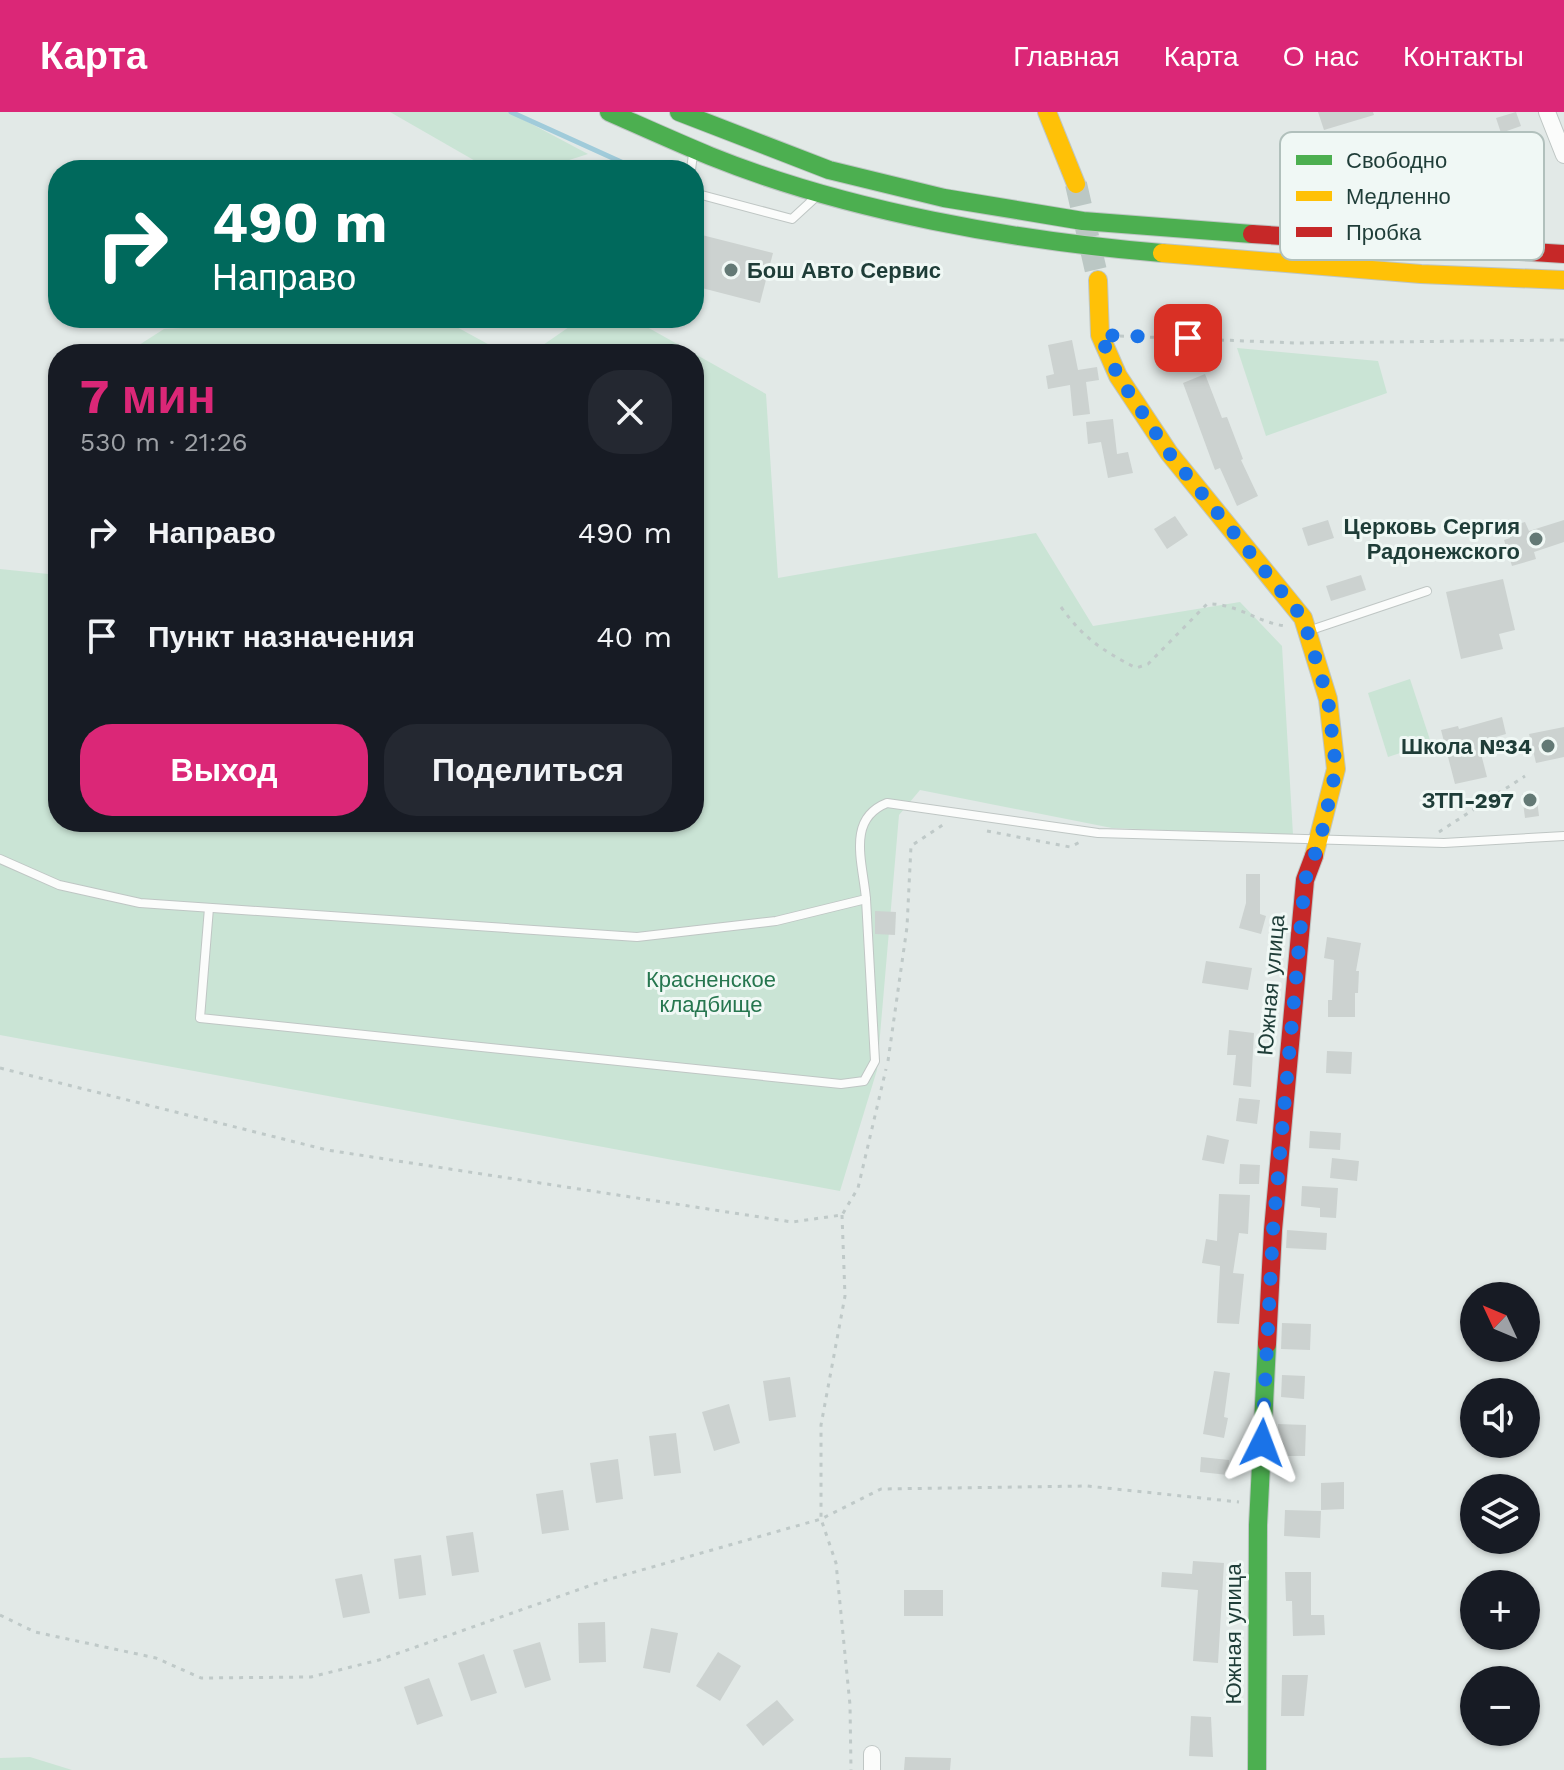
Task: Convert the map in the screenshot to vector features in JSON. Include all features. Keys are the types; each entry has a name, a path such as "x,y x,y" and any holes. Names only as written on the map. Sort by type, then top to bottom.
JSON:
{"main road":[{"path":"609,112 694,149 821,192 937,221 1079,246 1421,274 1564,280"},
{"path":"679,112 829,170 975,203 1083,221 1280,236"},
{"path":"1047,112 1076,184"},
{"path":"1544,253 1564,254"},
{"name":"Южная улица","path":"1098,280 1100,335 1118,376 1169,453 1303,618 1328,699 1336,769 1320,841 1305,880 1273,1230 1259,1504 1257,1770"}],"street":[{"path":"1547,112 1564,155"}],"lane":[{"path":"692,160 694,149"},
{"path":"704,196 792,219 821,192"},
{"path":"1307,632 1427,591"},
{"path":"209,908 200,1018 841,1084 864,1081 875,1061 860,831 864,818 872,809 887,803 1098,833 1428,843 1564,836"},
{"path":"0,859 59,885 140,903 637,937 776,921 866,899"}],"path":[{"path":"1100,335 1296,343 1564,340"},
{"path":"1061,607 1076,629 1094,646 1136,668 1148,664 1207,604 1226,605 1252,614 1267,624 1295,627 1307,632"},
{"path":"1428,843 1440,830 1525,776"},
{"path":"851,1770 850,1705 836,1563 821,1519 821,1425 845,1296 842,1215 858,1188 891,1046 907,927 911,846 946,823"},
{"path":"977,829 1070,847 1098,833"},
{"path":"0,1068 327,1150 792,1222 842,1215"},
{"path":"0,1615 35,1632 156,1658 201,1678 311,1677 379,1660 603,1581 821,1519 881,1489 1087,1486 1259,1504"}],"green space":[{"path":"390,112 509,112 588,154 569,160 474,160"},
{"path":"459,328 488,344 141,344 164,329"},
{"name":"Красненское кладбище","path":"568,328 649,328 677,344 544,344"},
{"path":"1237,348 1378,361 1387,393 1266,436"},
{"name":"Красненское кладбище","path":"704,359 766,394 778,578 1036,533 1093,626 1240,602 1282,646 1293,835 1112,828 920,790 899,815 877,1070 840,1191 0,1035 0,569 48,574 48,832 704,832"},
{"path":"1410,679 1431,743 1388,757 1368,693"},
{"path":"30,1757 72,1770 0,1770 0,1758"}],"building":[{"path":"1318,112 1373,112 1374,115 1324,130"},
{"path":"1516,112 1521,126 1501,132 1496,118"},
{"name":"Бош Авто Сервис","path":"704,236 773,253 760,303 704,289"},
{"path":"1072,340 1078,370 1097,367 1099,380 1086,382 1090,414 1073,416 1070,385 1048,389 1046,376 1054,374 1048,345"},
{"path":"1205,374 1222,418 1227,417 1241,460 1258,496 1237,506 1220,468 1215,470 1183,383"},
{"path":"1113,419 1117,454 1128,452 1133,473 1108,478 1101,442 1088,444 1086,422"},
{"path":"1175,516 1188,535 1167,549 1154,529"},
{"path":"1328,520 1334,538 1308,546 1302,528"},
{"name":"Церковь Сергия Радонежского","path":"1564,520 1564,542 1534,552 1536,559 1512,566 1504,540 1510,538 1507,527 1525,522 1529,531"},
{"path":"1361,575 1366,590 1331,601 1326,586"},
{"path":"1503,579 1515,630 1499,634 1503,649 1461,659 1446,592"},
{"path":"1502,717 1506,734 1478,742 1487,777 1455,784 1441,730 1458,726 1459,729"},
{"name":"Школа №34","path":"1564,727 1564,757 1536,763 1529,734"},
{"name":"ЗТП-297","path":"1536,792 1539,816 1525,818 1522,794"},
{"path":"1246,874 1260,874 1260,914 1266,916 1261,934 1239,928 1246,903"},
{"path":"875,911 896,912 895,935 875,934"},
{"path":"1327,937 1361,943 1356,971 1359,971 1355,1017 1328,1017 1334,960 1324,958"},
{"path":"1206,961 1252,968 1248,990 1202,983"},
{"path":"1229,1030 1254,1033 1251,1087 1233,1085 1236,1055 1227,1055"},
{"path":"1327,1051 1352,1052 1351,1074 1326,1073"},
{"path":"1239,1098 1260,1100 1257,1124 1236,1121"},
{"path":"1310,1131 1341,1133 1340,1150 1309,1148"},
{"path":"1207,1135 1229,1140 1224,1164 1202,1160"},
{"path":"1332,1158 1359,1161 1357,1181 1330,1178"},
{"path":"1240,1164 1260,1165 1259,1184 1239,1184"},
{"path":"1302,1186 1338,1188 1336,1218 1320,1217 1320,1208 1301,1206"},
{"path":"1219,1194 1250,1195 1248,1234 1239,1233 1233,1273 1244,1274 1239,1324 1217,1323 1220,1266 1202,1263 1206,1239 1217,1241"},
{"path":"1287,1230 1327,1233 1326,1250 1286,1248"},
{"path":"1282,1323 1311,1324 1310,1350 1281,1349"},
{"path":"1214,1371 1230,1373 1224,1438 1203,1434"},
{"path":"1282,1375 1305,1376 1304,1399 1281,1397"},
{"path":"790,1377 796,1417 769,1421 763,1381"},
{"path":"729,1404 740,1443 714,1451 702,1412"},
{"path":"1278,1424 1306,1425 1305,1456 1279,1456"},
{"path":"676,1433 681,1473 654,1476 649,1436"},
{"path":"1201,1457 1229,1460 1228,1475 1200,1472"},
{"path":"618,1459 623,1499 596,1503 590,1463"},
{"path":"1344,1482 1344,1509 1321,1510 1321,1483"},
{"path":"563,1490 569,1530 542,1534 536,1494"},
{"path":"1285,1510 1321,1511 1320,1538 1284,1536"},
{"path":"473,1532 479,1572 452,1576 446,1536"},
{"path":"421,1555 426,1595 399,1599 394,1559"},
{"path":"1193,1561 1224,1563 1218,1663 1193,1661 1198,1590 1161,1587 1162,1572 1192,1574"},
{"path":"1285,1572 1311,1572 1311,1615 1324,1615 1325,1635 1293,1636 1292,1601 1286,1601"},
{"path":"362,1574 370,1613 343,1618 335,1579"},
{"path":"904,1590 943,1590 943,1616 904,1616"},
{"path":"605,1622 606,1662 579,1663 578,1623"},
{"path":"651,1628 678,1633 670,1673 643,1668"},
{"path":"540,1642 551,1680 525,1688 513,1650"},
{"path":"718,1652 741,1666 720,1701 696,1686"},
{"path":"484,1654 497,1693 471,1701 458,1663"},
{"path":"1282,1675 1308,1675 1304,1716 1281,1716"},
{"path":"429,1678 443,1716 417,1725 404,1687"},
{"path":"777,1700 794,1720 763,1746 746,1725"},
{"path":"1191,1716 1211,1717 1213,1757 1189,1756"},
{"path":"905,1757 951,1758 950,1770 904,1770"}],"waterway":[{"path":"511,112 617,160"}],"tunnel":[{"path":"1076,184 1098,280"}],"traffic: fast":[{"path":"609,112 762,175 874,208 991,232 1162,253"},
{"path":"679,112 829,170 944,198 1083,221 1252,234"},
{"path":"1257,1770 1258,1525 1267,1344"}],"traffic: slow":[{"path":"1047,112 1076,184"},
{"path":"1162,253 1421,274 1564,280"},
{"path":"1098,280 1100,335 1118,376 1169,453 1303,618 1328,699 1336,769 1314,856"}],"traffic: jam":[{"path":"1252,234 1280,236"},
{"path":"1544,253 1564,254"},
{"path":"1267,1344 1273,1230 1305,880 1314,856"}],"place":[{"name":"Бош Авто Сервис","path":"731,270"},
{"name":"Церковь Сергия Радонежского","path":"1536,539"},
{"name":"Школа №34","path":"1548,746"},
{"name":"ЗТП-297","path":"1530,800"}],"route":[{"path":"1188,338 1100,335 1118,376 1169,453 1303,618 1328,699 1336,769 1320,841 1305,880 1273,1230 1262,1443"}]}
